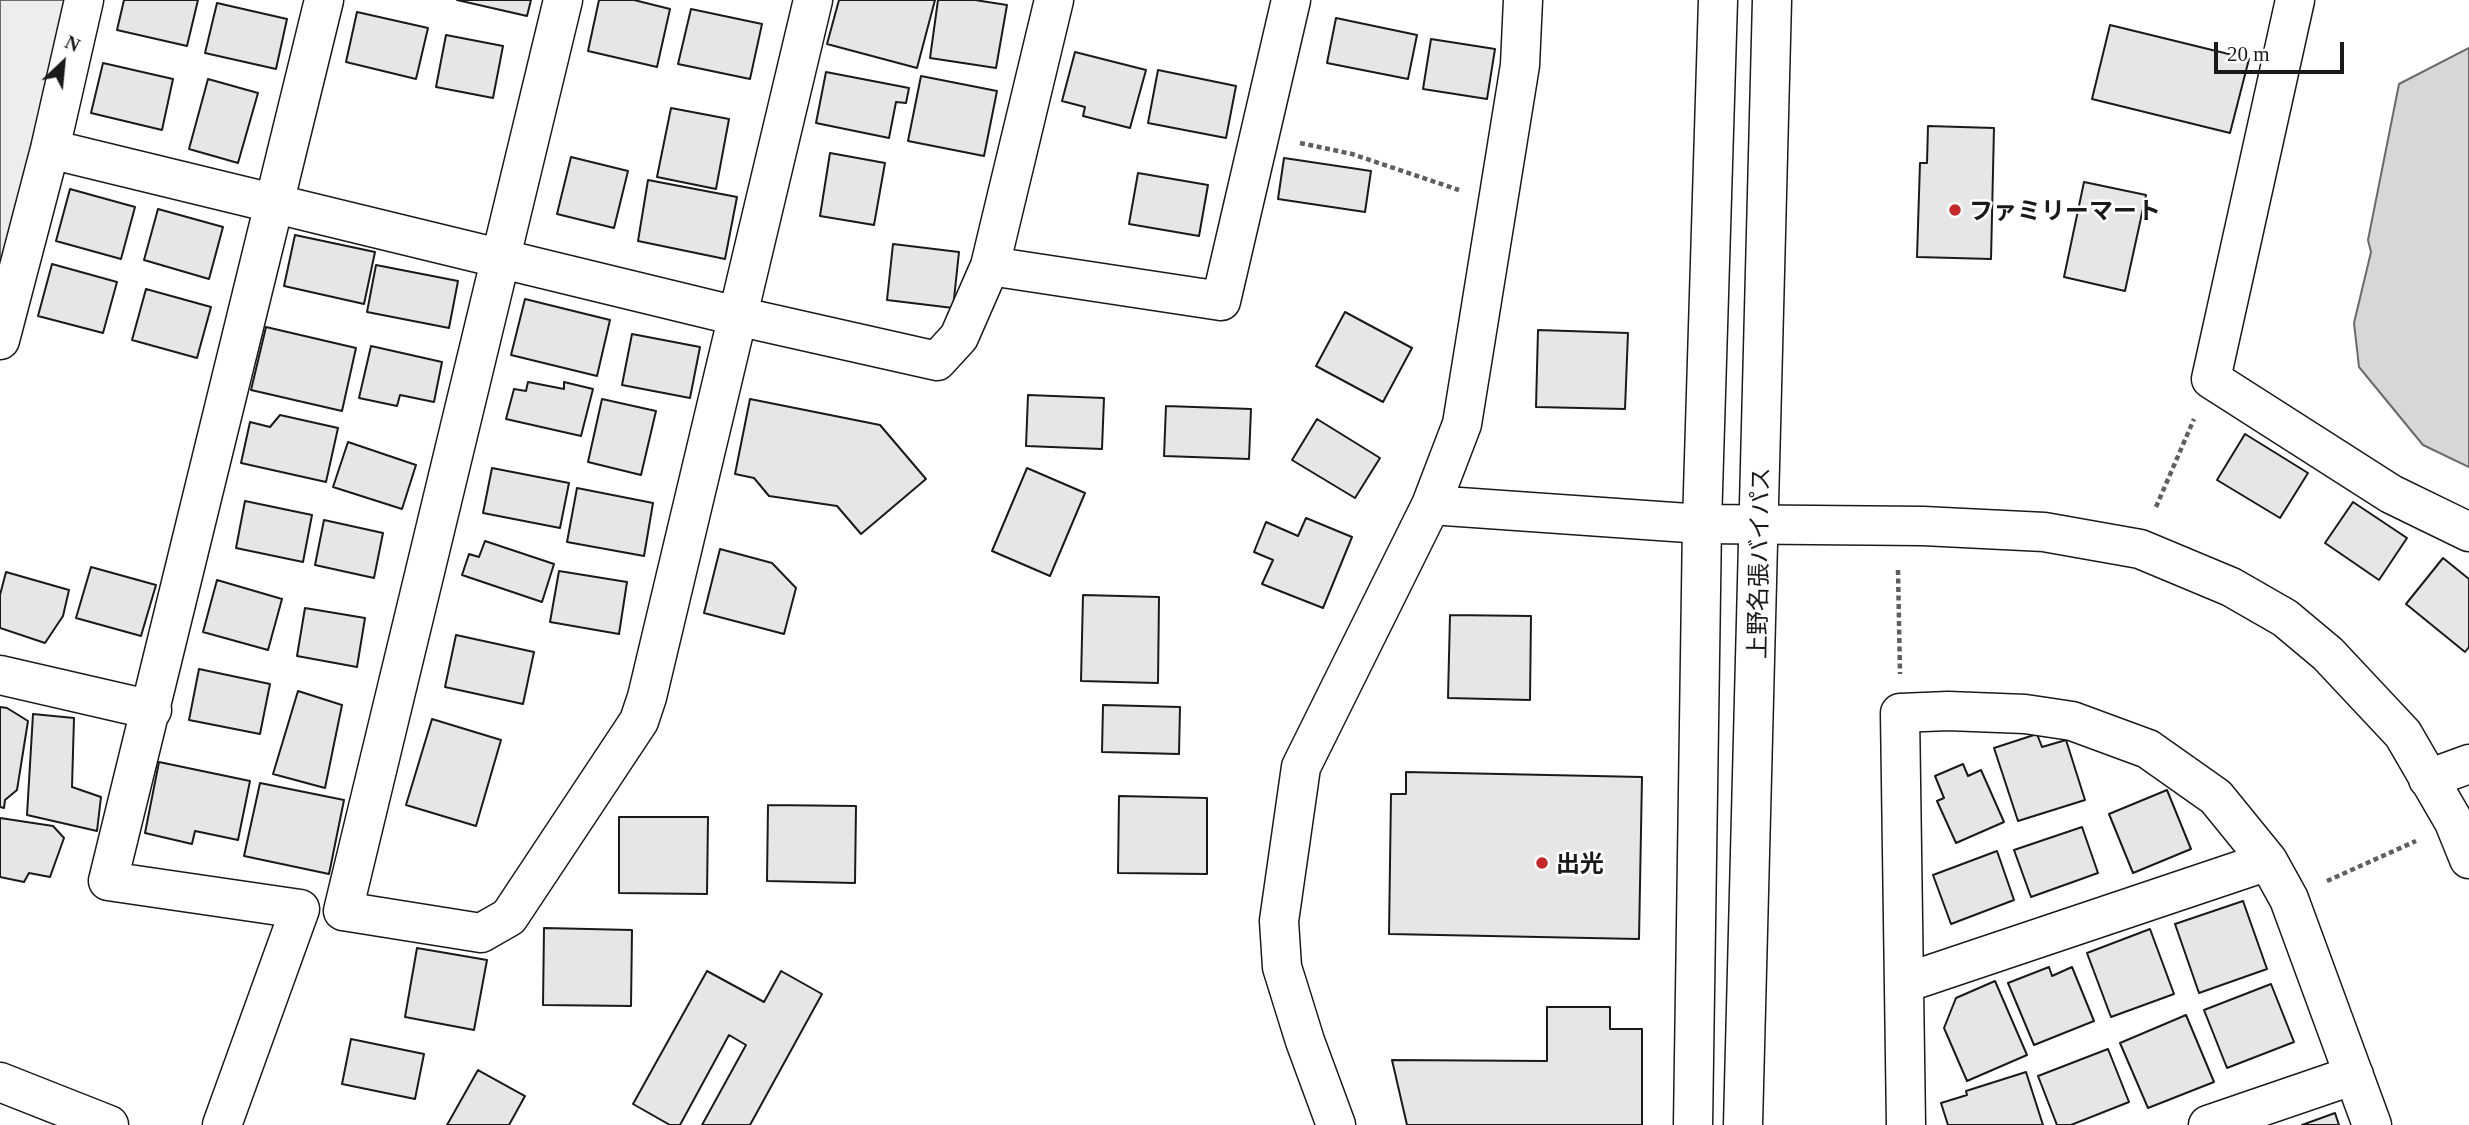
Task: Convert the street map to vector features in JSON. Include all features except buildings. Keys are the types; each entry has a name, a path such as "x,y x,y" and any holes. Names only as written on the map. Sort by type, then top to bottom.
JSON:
{"main road":[{"path":"0,340 50,149 84,0"},
{"path":"324,0 108,881 300,909 343,911 481,933 509,918 639,721 648,697 813,0"},
{"path":"343,911 563,0"},
{"path":"50,149 737,316 937,361 959,337 990,266 1054,0"},
{"path":"990,266 1222,301 1258,134 1292,0"},
{"path":"1336,1125 1305,1041 1282,967 1279,921 1301,767 1431,505 1462,424 1520,65 1523,0"},
{"path":"1693,1125 1702,524 1718,0"},
{"name":"上野名張バイパス","path":"1743,1125 1772,0"},
{"path":"2295,0 2211,379 2391,494 2469,532"},
{"path":"1431,505 1702,524 2043,532 2140,549 2189,567 2285,618 2328,653 2403,734 2454,822 2469,859"},
{"path":"0,675 152,710"},
{"path":"1906,1125 1900,713 2025,714 2072,721 2148,749 2216,797 2268,861 2289,899 2372,1125"},
{"path":"2428,779 2469,764"},
{"path":"1905,983 2268,861"},
{"path":"222,1125 300,909"},
{"path":"2208,1125 2354,1075"},
{"path":"0,1082 109,1125"}],"path":[{"path":"1258,134 1352,154 1499,204"},
{"path":"2156,507 2211,379"},
{"path":"1898,570 1900,713"},
{"path":"2289,899 2416,841"}],"shaded area":[{"path":"0,0 67,0 0,283"},
{"path":"2469,48 2469,467 2423,445 2359,367 2354,323 2371,252 2368,240 2399,84"}],"place":[{"name":"ファミリーマート","path":"1955,210"},
{"name":"出光","path":"1542,863"}]}
